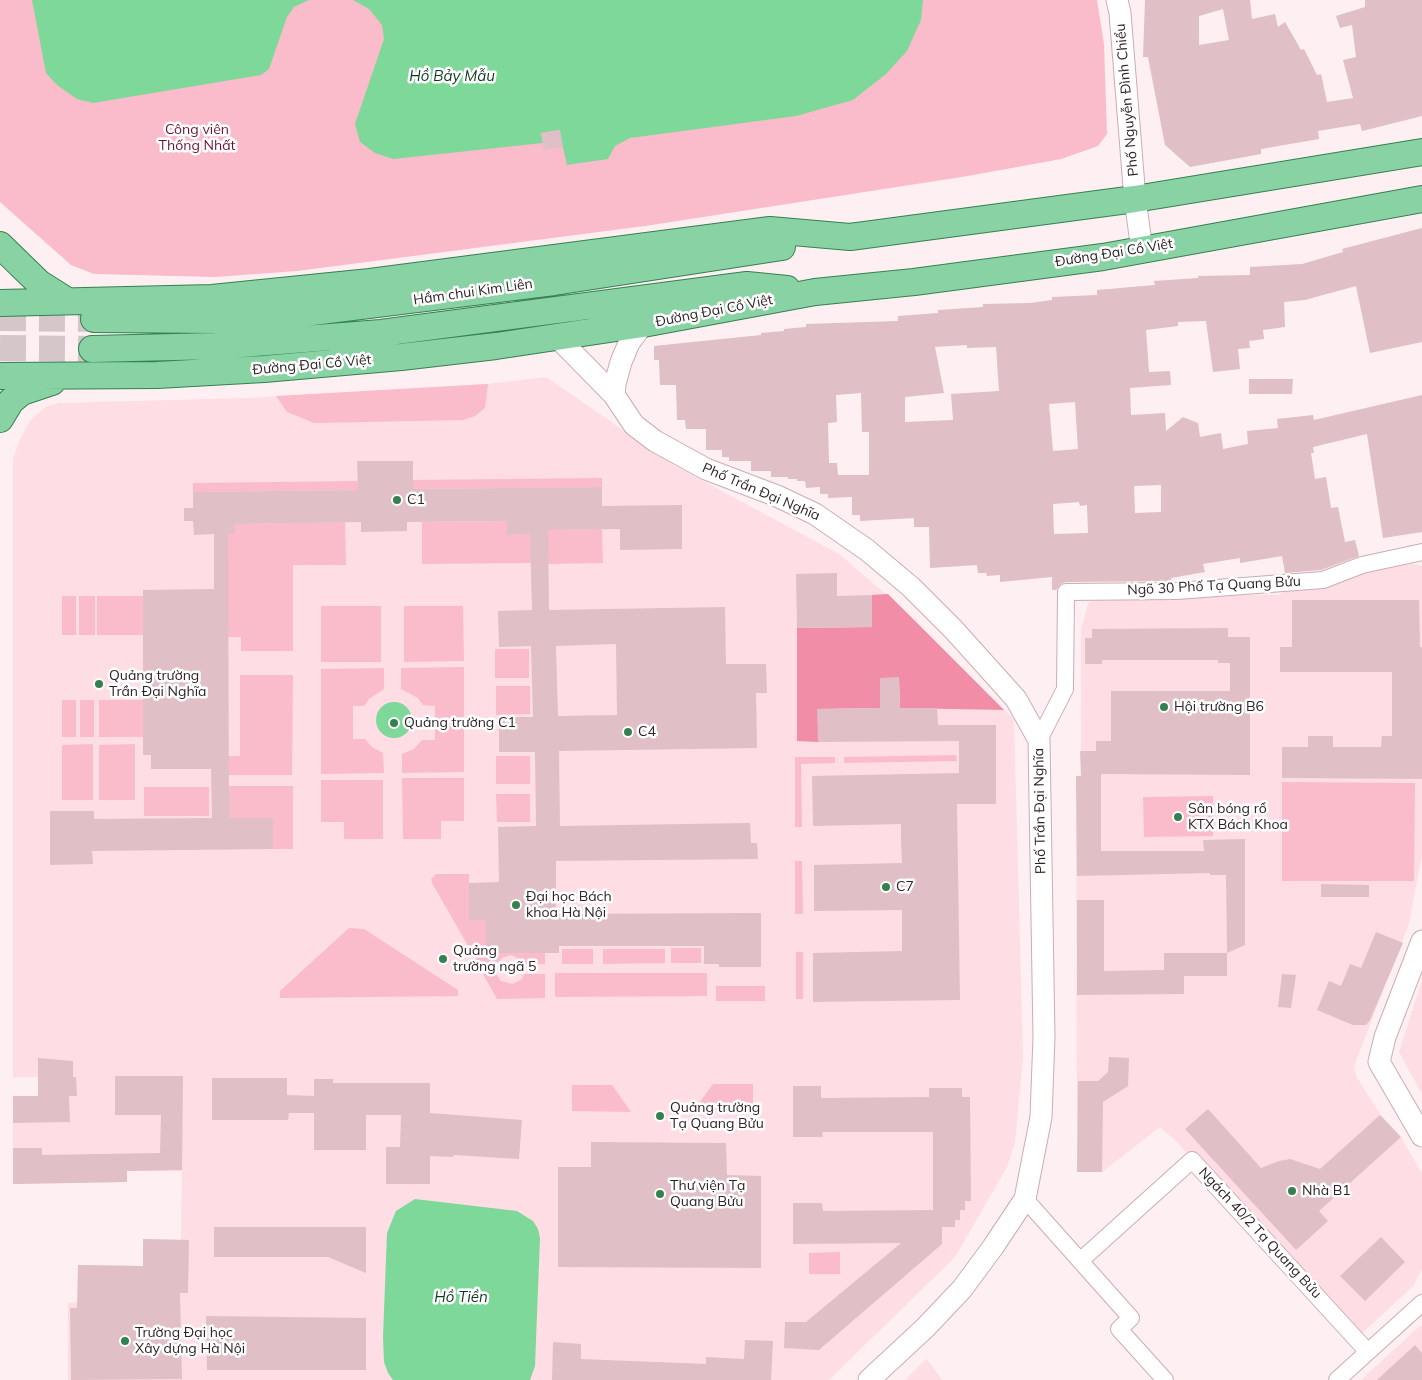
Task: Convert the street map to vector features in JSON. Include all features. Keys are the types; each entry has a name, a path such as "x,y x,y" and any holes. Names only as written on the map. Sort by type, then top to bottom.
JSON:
{"main road":[{"path":"0,303 212,298 370,282 770,230 850,237 1135,199 1422,152"},
{"name":"Đường Đại Cồ Việt","path":"0,376 157,375 264,369 401,357 643,324 815,292 914,282 1142,250 1422,199"},
{"name":"Hầm chui Kim Liên","path":"94,319 217,320 296,314 554,282 850,237"},
{"path":"0,245 39,283 66,300"},
{"name":"Hầm chui Kim Liên","path":"92,349 216,346 381,333 747,285 815,292"},
{"path":"0,419 11,401 22,392 38,385 86,375"}],"street":[{"name":"Phố Nguyễn Đình Chiểu","path":"1117,0 1121,22 1135,199 1142,250"},
{"path":"614,396 614,384 620,362 629,343 643,324"},
{"name":"Phố Trần Đại Nghĩa","path":"557,337 614,396 634,424 655,441 706,469 776,496 815,514 868,550 911,587 954,630 1016,699 1039,740 1044,1036 1041,1117 1024,1199 993,1247 962,1289 925,1328 869,1380"},
{"name":"Ngõ 30 Phố Tạ Quang Bửu","path":"1039,740 1065,689 1066,592 1177,591 1323,580 1362,565 1422,552"},
{"path":"1422,941 1385,1037 1379,1062 1422,1136"},
{"name":"Ngách 40/2 Tạ Quang Bửu","path":"1080,1261 1192,1160 1368,1352"},
{"path":"1024,1199 1131,1318 1119,1329 1166,1380"},
{"path":"1338,1380 1422,1303"}],"shaded area":[{"name":"Đại học Bách khoa Hà Nội","path":"546,377 675,466 839,554 910,615 1014,720 1023,1058 1015,1142 1007,1167 955,1257 829,1380 68,1380 68,1303 78,1302 78,1265 143,1266 143,1239 181,1240 182,1171 127,1171 127,1182 13,1184 13,1096 38,1096 38,1077 13,1077 13,460 20,439 30,421 45,407 59,403 249,398 488,384"},
{"path":"1411,564 1422,566 1422,854 1409,923 1354,1066 1356,1076 1380,1114 1401,1137 1422,1174 1422,1269 1413,1286 1359,1336 1174,1139 1160,1127 1102,1172 1077,1172 1076,776 1081,776 1081,629 1088,604 1100,596 1279,595 1286,590 1323,589 1364,572"},
{"path":"888,594 1004,710 900,708 899,678 880,678 880,708 818,709 818,742 797,741 797,628 872,627 872,595"},
{"path":"1422,981 1422,1094 1399,1052"},
{"path":"1422,1326 1422,1380 1361,1380"},
{"path":"926,1359 942,1380 905,1380"}],"green space":[{"name":"Công viên Thống Nhất","path":"0,0 1097,0 1104,44 1107,134 1098,146 1061,159 968,176 645,226 297,271 215,277 94,274 71,265 0,202"},
{"path":"488,384 485,408 475,416 463,420 314,423 287,412 276,396"},
{"path":"602,478 602,487 413,489 413,480"},
{"path":"358,481 358,490 193,492 193,483"},
{"path":"507,521 507,535 530,534 531,563 422,564 422,522"},
{"path":"345,522 346,565 293,565 293,651 241,651 241,637 228,637 228,534 235,534 235,524"},
{"path":"602,529 603,563 548,564 548,530"},
{"path":"62,596 76,596 76,635 62,635"},
{"path":"79,596 95,596 95,635 79,635"},
{"path":"97,596 143,596 143,635 97,635"},
{"path":"321,606 381,606 381,662 321,662"},
{"path":"404,606 463,606 464,661 404,662"},
{"path":"495,649 529,649 529,678 495,678"},
{"path":"464,667 464,772 402,773 402,754 414,749 422,740 435,740 435,706 423,705 418,698 401,689 401,668"},
{"path":"384,668 384,689 369,699 364,706 353,706 353,739 365,739 372,747 383,753 384,773 321,774 321,669"},
{"path":"240,675 293,675 292,775 228,775 228,756 240,756"},
{"path":"496,686 530,686 530,714 496,715"},
{"path":"62,700 76,700 76,737 62,737"},
{"path":"80,700 94,700 94,737 80,737"},
{"path":"99,700 143,700 143,737 99,737"},
{"path":"93,744 93,800 62,800 62,745"},
{"path":"135,744 135,800 99,800 99,745"},
{"path":"956,755 957,761 844,763 844,757"},
{"path":"496,756 530,756 530,784 496,784"},
{"path":"795,757 835,757 835,763 801,764 802,827 795,827"},
{"path":"402,778 464,778 464,821 441,821 441,839 403,839"},
{"path":"321,780 383,780 383,839 344,839 344,822 321,822"},
{"path":"1282,782 1415,783 1414,881 1282,881"},
{"path":"228,786 293,786 293,849 273,849 272,818 229,818"},
{"path":"144,787 209,787 209,816 144,816"},
{"path":"496,794 530,794 530,822 497,822"},
{"name":"Sân bóng rổ KTX Bách Khoa","path":"1213,796 1213,836 1144,837 1143,797"},
{"path":"795,861 802,861 803,914 795,914"},
{"path":"436,874 469,874 469,920 486,920 486,953 545,953 545,964 522,964 519,959 511,955 502,958 497,964 478,963 432,883 431,879"},
{"path":"349,928 364,929 458,990 458,996 280,998 280,991"},
{"path":"671,948 701,948 701,963 671,963"},
{"path":"562,949 593,949 593,964 562,964"},
{"path":"603,949 665,949 665,963 603,964"},
{"path":"796,952 803,952 803,999 796,999"},
{"path":"555,973 707,973 707,996 555,997"},
{"path":"483,974 496,974 501,981 513,984 522,979 524,974 545,974 545,998 497,999"},
{"path":"716,986 765,986 765,1001 716,1001"},
{"path":"713,1084 753,1084 753,1110 694,1110"},
{"path":"572,1085 612,1085 631,1112 572,1111"},
{"path":"840,1252 840,1274 809,1274 809,1253"}],"water":[{"path":"32,0 309,0 294,7 287,17 269,69 261,75 93,103 77,99 57,85 46,73"},
{"name":"Hồ Bảy Mẫu","path":"353,0 923,0 921,20 907,51 886,74 853,100 796,116 630,138 615,146 608,159 567,165 559,130 541,133 543,143 393,159 375,153 360,142 355,124 384,39 382,25 369,9"},
{"path":"394,702 401,703 407,707 411,713 411,727 407,733 401,737 394,738 387,737 381,733 377,727 376,720 377,713 381,707 387,703"},
{"name":"Hồ Tiền","path":"415,1199 517,1211 533,1221 538,1229 540,1238 535,1366 530,1380 393,1380 388,1373 384,1362 383,1337 387,1233 396,1211"}],"building":[{"path":"1145,0 1250,0 1252,19 1275,14 1278,27 1285,22 1301,50 1304,49 1317,75 1321,74 1327,102 1353,98 1343,60 1356,57 1352,25 1340,28 1336,16 1365,7 1365,0 1422,0 1422,116 1362,131 1360,124 1318,131 1319,139 1261,149 1261,154 1190,167 1165,145 1148,57 1143,57","holes":["1223,9 1229,40 1199,45 1199,16"]},
{"path":"560,130 563,147 544,150 541,133"},
{"path":"1422,228 1422,342 1370,353 1356,286 1305,300 1284,302 1285,327 1263,330 1264,339 1249,341 1250,348 1238,349 1240,369 1213,372 1206,321 1178,322 1178,326 1146,330 1149,372 1170,371 1171,385 1130,388 1131,415 1165,413 1166,431 1183,417 1198,423 1200,437 1221,433 1223,449 1248,444 1247,431 1278,428 1277,419 1313,415 1314,420 1422,395 1422,532 1383,538 1367,434 1313,447 1314,453 1311,453 1315,479 1326,477 1331,508 1338,507 1345,542 1355,540 1359,556 1321,570 1285,573 1282,556 1240,563 1240,558 1203,564 1205,572 1171,578 1172,581 1066,582 1061,584 1056,590 1052,590 1052,577 1000,582 1000,575 987,576 986,573 978,573 977,565 930,568 929,527 914,527 914,518 860,521 860,515 852,515 852,497 828,498 828,494 820,494 820,487 806,488 805,481 788,479 788,477 771,477 771,471 751,471 751,461 729,461 729,457 722,457 722,450 706,450 706,429 686,429 685,420 677,420 676,385 660,385 659,360 654,360 654,346 761,335 761,333 806,327 806,324 898,321 898,316 938,313 938,310 983,307 983,304 1030,303 1052,300 1052,297 1097,295 1097,290 1155,285 1154,281 1198,278 1198,276 1250,275 1250,267 1302,264 1343,252 1342,249","holes":["967,345 967,348 996,347 999,391 951,394 953,420 905,422 905,397 944,393 935,347","861,393 862,432 869,432 869,475 838,475 837,463 829,463 828,423 837,422 836,395","1075,402 1078,449 1053,451 1049,404","1161,485 1161,512 1135,513 1134,486","1079,502 1080,506 1087,505 1088,533 1054,534 1053,504"]},
{"path":"1249,379 1293,379 1292,394 1249,394"},
{"path":"357,461 413,461 413,489 602,487 602,506 682,505 682,549 620,550 620,529 548,530 549,610 725,607 726,664 766,664 767,693 756,693 757,748 559,751 560,826 750,823 751,843 757,843 758,859 556,861 556,914 761,913 761,967 719,967 719,964 704,964 704,946 559,946 559,953 486,953 486,920 469,920 469,883 499,882 498,827 536,826 535,752 499,752 499,717 533,717 531,646 499,647 498,611 532,610 530,534 507,535 507,521 407,522 407,531 361,532 361,522 235,524 235,534 228,534 229,818 273,818 273,849 92,851 93,864 50,865 50,811 94,811 94,819 212,818 211,769 151,769 151,755 143,755 143,590 214,589 214,534 194,535 193,521 184,521 184,508 193,508 193,492 358,490","holes":["616,644 617,715 558,716 556,646"]},
{"path":"837,573 837,596 872,595 872,627 797,628 796,574"},
{"path":"1292,600 1419,600 1420,647 1422,647 1422,779 1282,778 1282,747 1308,747 1308,736 1333,736 1333,747 1381,747 1382,736 1392,736 1392,672 1280,672 1280,647 1292,647"},
{"path":"1228,628 1228,637 1250,637 1250,775 1101,774 1101,851 1204,851 1203,840 1245,839 1245,945 1227,953 1226,875 1210,875 1210,873 1077,876 1076,776 1081,776 1080,751 1096,751 1096,741 1111,741 1111,691 1230,691 1230,663 1218,663 1218,660 1102,660 1102,664 1085,664 1085,638 1092,638 1092,629"},
{"name":"C7","path":"899,677 900,708 937,708 938,725 996,725 996,804 957,804 960,1000 813,1002 813,953 902,951 902,910 814,911 814,865 902,863 901,824 813,826 812,776 959,773 959,741 818,742 817,709 880,708 880,678"},
{"path":"1321,884 1369,885 1369,897 1321,897"},
{"path":"1077,900 1104,900 1104,971 1164,970 1164,953 1227,953 1227,976 1184,976 1184,994 1077,995"},
{"path":"1376,932 1403,943 1370,1020 1366,1025 1353,1025 1317,1010 1329,981 1341,986 1350,964 1361,968"},
{"path":"1282,974 1296,975 1291,1008 1278,1007"},
{"path":"1109,1057 1129,1058 1128,1086 1103,1102 1102,1172 1077,1172 1078,1081 1098,1081 1108,1072"},
{"path":"38,1058 73,1061 73,1077 76,1077 77,1096 69,1096 70,1122 13,1123 13,1096 38,1096"},
{"path":"115,1076 183,1076 182,1170 127,1171 127,1182 13,1184 13,1148 42,1148 42,1155 160,1153 161,1115 115,1115"},
{"path":"212,1078 287,1078 287,1095 314,1096 314,1079 333,1079 333,1083 430,1083 430,1113 522,1120 519,1159 454,1155 453,1157 430,1156 430,1184 386,1184 386,1147 400,1147 401,1115 366,1115 366,1150 314,1150 314,1113 289,1113 288,1120 212,1120"},
{"path":"793,1086 821,1086 821,1098 929,1097 929,1088 962,1088 962,1097 970,1097 971,1201 965,1201 965,1210 960,1210 960,1220 955,1220 955,1227 942,1227 942,1244 819,1350 784,1348 785,1322 806,1322 901,1243 793,1244 793,1203 822,1203 823,1211 933,1210 933,1132 822,1132 823,1137 793,1137"},
{"name":"Nhà B1","path":"1208,1109 1261,1168 1290,1159 1320,1169 1380,1115 1401,1137 1319,1211 1328,1221 1296,1250 1185,1129"},
{"name":"Thư viện Tạ Quang Bửu","path":"591,1142 726,1143 727,1175 761,1176 761,1268 558,1267 558,1167 591,1167"},
{"path":"214,1227 366,1227 366,1273 328,1257 214,1257"},
{"path":"1381,1237 1405,1262 1365,1301 1340,1276"},
{"name":"Trường Đại học Xây dựng Hà Nội","path":"143,1239 189,1240 188,1293 180,1293 182,1379 71,1380 70,1308 77,1308 78,1265 143,1266"},
{"path":"206,1316 366,1318 366,1370 207,1370"},
{"path":"745,1340 773,1341 771,1380 552,1380 553,1342 581,1344 581,1359 706,1364 706,1357 744,1359"},
{"path":"1415,1345 1422,1353 1422,1380 1377,1380"}],"tunnel":[{"path":"0,318 94,319"},
{"path":"0,348 92,349"}],"place":[{"name":"C1","path":"397,500"},
{"name":"Quảng trường Trần Đại Nghĩa","path":"99,684"},
{"name":"Hội trường B6","path":"1164,707"},
{"name":"Quảng trường C1","path":"394,723"},
{"name":"C4","path":"628,732"},
{"name":"Sân bóng rổ KTX Bách Khoa","path":"1178,817"},
{"name":"C7","path":"886,887"},
{"name":"Đại học Bách khoa Hà Nội","path":"516,905"},
{"name":"Quảng trường ngã 5","path":"443,959"},
{"name":"Quảng trường Tạ Quang Bửu","path":"660,1116"},
{"name":"Nhà B1","path":"1292,1191"},
{"name":"Thư viện Tạ Quang Bửu","path":"660,1194"},
{"name":"Trường Đại học Xây dựng Hà Nội","path":"125,1341"}]}
